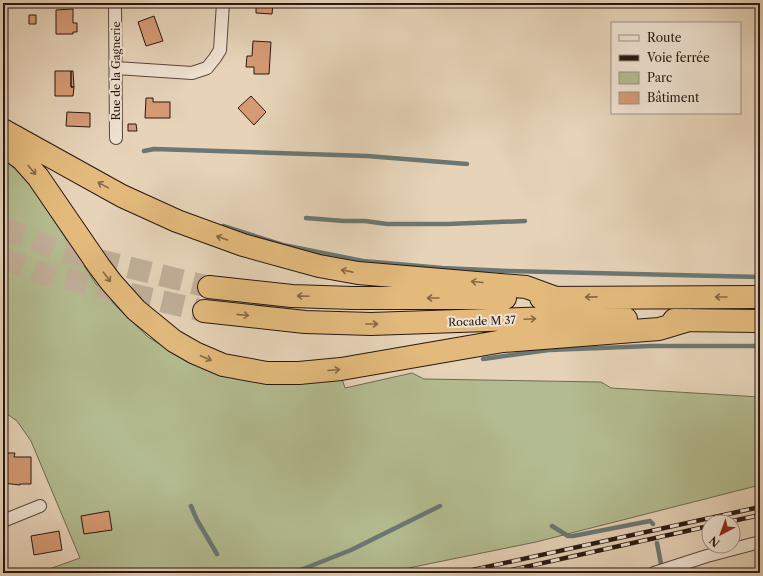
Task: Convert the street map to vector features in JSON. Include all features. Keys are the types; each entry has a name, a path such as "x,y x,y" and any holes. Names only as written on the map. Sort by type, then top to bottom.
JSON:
{"highway":[{"path":"3,130 122,196 178,221 243,245 312,264 358,273 526,287 556,298"},
{"path":"3,145 22,159 38,177 103,271 136,310 174,341 195,353 223,365 267,373 299,373 341,369 503,341 659,329 689,320"},
{"name":"Rocade M 37","path":"209,287 292,296 353,298 760,297"},
{"name":"Rocade M 37","path":"204,311 305,322 364,324 466,322 551,318 760,321"}],"street":[{"name":"Rue de la Gagnerie","path":"116,3 116,138"},
{"path":"116,68 192,73 207,68 220,50 223,3"},
{"path":"3,521 40,506"},
{"path":"654,573 707,556 760,542"}],"green space":[{"path":"3,158 26,178 96,284 148,337 179,356 342,379 345,388 412,373 424,379 601,382 611,388 760,397 760,485 536,542 384,573 38,573 80,558 31,441 17,421 3,411"}],"building":[{"path":"256,3 273,3 272,14 256,13"},
{"path":"73,9 73,23 77,23 77,32 73,32 73,34 56,34 56,10"},
{"path":"29,15 36,15 36,24 29,24"},
{"path":"154,16 163,41 146,46 138,22"},
{"path":"253,41 271,42 269,74 254,74 254,67 246,67 247,56 252,56"},
{"path":"55,71 71,71 71,87 74,87 73,96 55,96"},
{"path":"71,71 73,71 74,87 71,87"},
{"path":"251,96 266,112 254,125 238,108"},
{"path":"146,98 153,98 153,102 170,102 170,118 145,118"},
{"path":"67,112 90,113 90,127 66,126"},
{"path":"128,124 136,124 137,131 128,131"},
{"path":"3,453 15,453 14,457 31,457 31,484 20,485 3,483"},
{"path":"109,511 112,530 84,534 81,516"},
{"path":"59,531 62,550 34,555 31,536"}],"waterway":[{"path":"144,151 154,149 367,156 467,164"},
{"path":"306,218 365,221 387,224 447,224 525,221"},
{"path":"223,226 283,245 363,261 442,268 508,271 760,277"},
{"path":"483,359 549,350 651,346 760,346"},
{"path":"191,506 197,520 217,554"},
{"path":"293,573 351,550 440,506"},
{"path":"552,526 568,536 573,536 650,521 653,524"},
{"path":"657,543 661,564"}],"tunnel":[{"path":"3,228 62,251 209,287"},
{"path":"3,258 41,273 204,311"}],"railway":[{"path":"459,573 760,507"},
{"path":"741,519 760,515"},
{"path":"498,573 701,528"}]}
